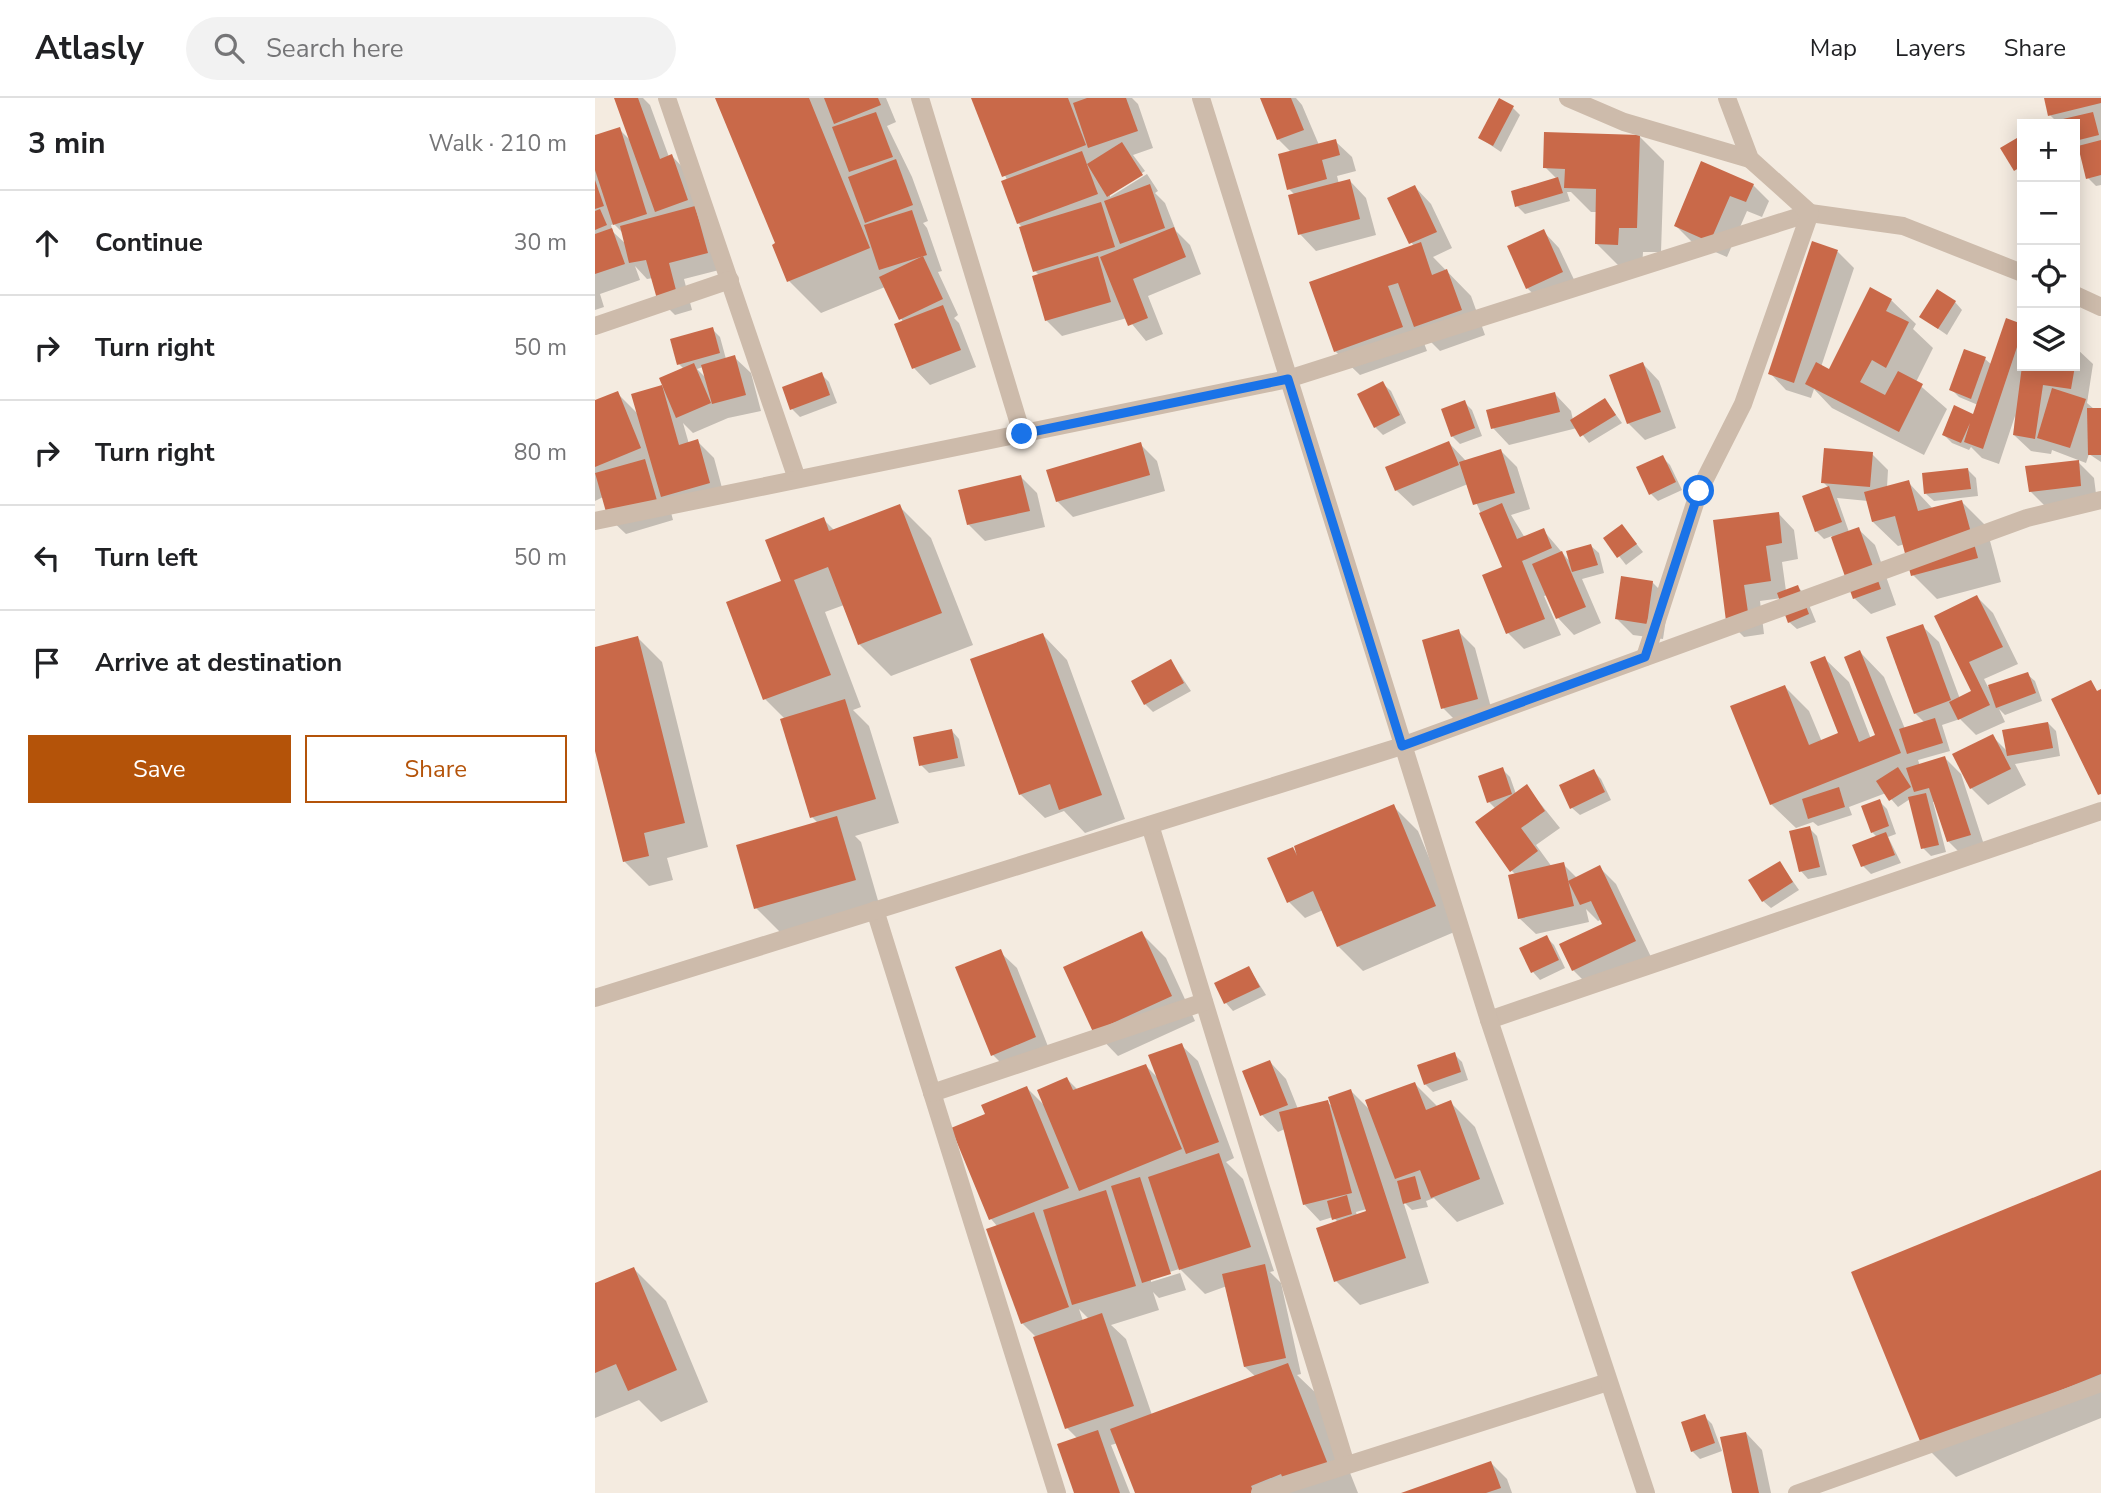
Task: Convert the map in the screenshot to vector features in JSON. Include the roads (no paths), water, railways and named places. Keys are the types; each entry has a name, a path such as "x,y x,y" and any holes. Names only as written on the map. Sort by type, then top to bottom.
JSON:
{"street":[{"path":"667,98 797,479"},
{"path":"920,98 1022,434"},
{"path":"1201,98 1489,1020 1646,1493"},
{"path":"1568,98 1624,122 1750,159 1810,213"},
{"path":"1727,98 1750,159"},
{"path":"1645,657 1699,491 1743,404 1810,213"},
{"path":"595,521 1288,379 1810,213 1903,226 2017,271"},
{"path":"595,327 730,280"},
{"path":"2080,297 2101,307"},
{"path":"595,998 1402,746 2027,518 2101,500"},
{"path":"1489,1020 2101,811"},
{"path":"1150,825 1346,1465"},
{"path":"875,911 1057,1493"},
{"path":"932,1093 1204,1002"},
{"path":"1260,1493 1608,1382"}],"lane":[{"path":"1796,1493 2101,1384"}]}
